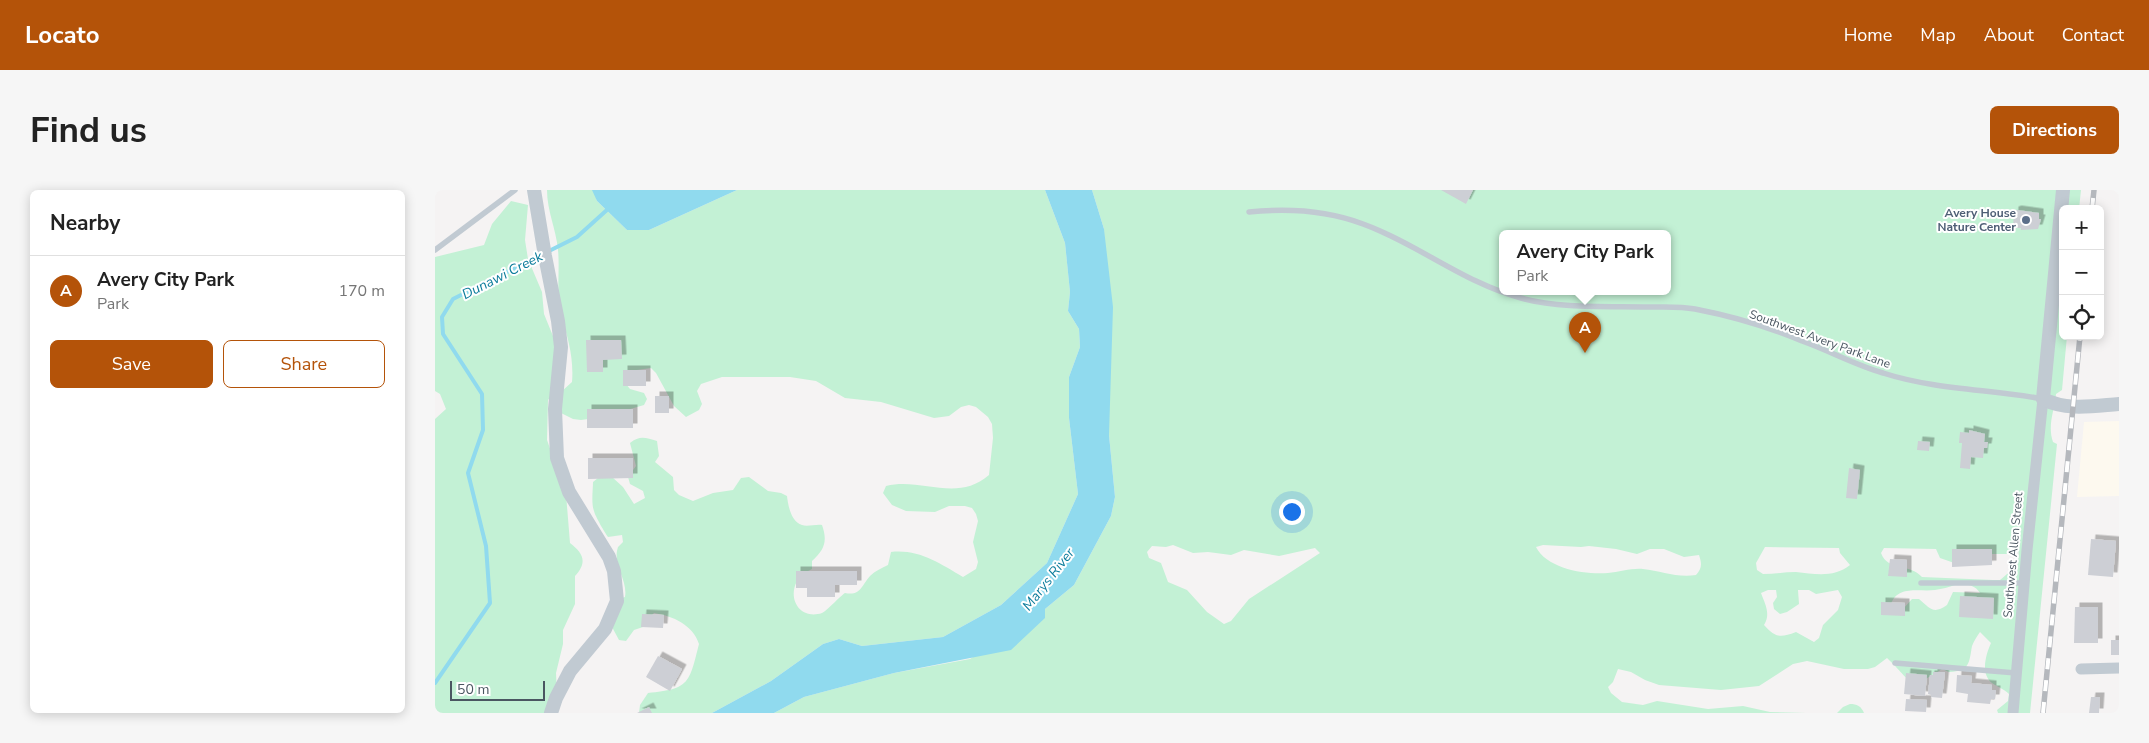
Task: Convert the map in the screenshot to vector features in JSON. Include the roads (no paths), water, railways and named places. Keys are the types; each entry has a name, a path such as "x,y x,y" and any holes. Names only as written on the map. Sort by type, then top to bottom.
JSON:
{"street":[{"path":"534,190 561,347 555,409 557,458 569,492 609,557 614,571 617,601 605,629 569,671 551,713"},
{"path":"2063,190 2043,399 2055,405 2073,407 2119,404"},
{"name":"Southwest Allen Street","path":"2013,713 2043,399"},
{"path":"2081,669 2119,668"}],"lane":[{"path":"435,250 515,190"},
{"name":"Southwest Avery Park Lane","path":"1249,212 1275,209 1314,212 1338,216 1365,224 1484,285 1499,290"},
{"name":"Southwest Avery Park Lane","path":"1513,295 1551,304 1691,308 1802,340 1839,358 1884,374 1934,386 2043,399"},
{"path":"1921,583 2024,583"},
{"path":"1895,663 2016,673"}],"water":[{"path":"592,190 737,190 649,230 627,230 597,201"},
{"name":"Marys River","path":"1045,190 1092,190 1104,229 1113,307 1109,435 1115,497 1111,516 1074,585 1045,609 1045,618 1011,650 894,673 804,697 774,713 712,713 771,681 823,644 839,639 862,646 943,637 1001,605 1047,563 1078,494 1069,418 1069,377 1080,347 1079,329 1068,311 1070,292 1065,243"}],"waterway":[{"name":"Dunawi Creek","path":"435,683 490,603 486,546 468,473 483,430 482,394 443,334 442,317 453,299 577,237 608,207"}],"railway":[{"path":"2092,205 2094,190"},
{"path":"2043,713 2080,340"}],"place":[{"name":"Avery House Nature Center","path":"2026,220"},
{"name":"Avery City Park","path":"1585,353"}]}
